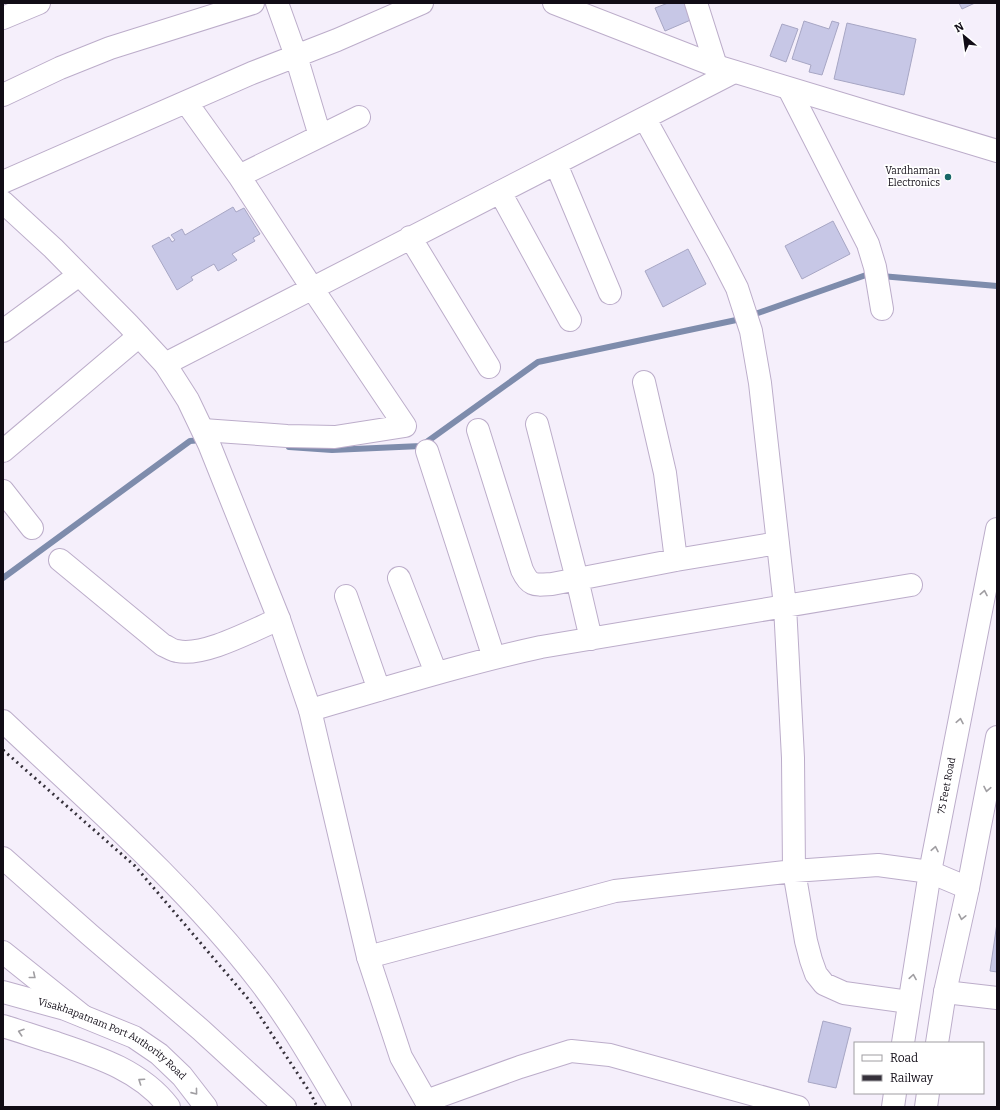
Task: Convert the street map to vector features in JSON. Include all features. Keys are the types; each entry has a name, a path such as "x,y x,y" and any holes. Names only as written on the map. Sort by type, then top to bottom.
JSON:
{"street":[{"path":"3,18 38,3"},
{"path":"3,95 60,68 110,48 253,3"},
{"path":"277,3 296,56 320,136"},
{"path":"3,182 252,73 337,40 422,3"},
{"path":"554,3 725,69 997,151"},
{"path":"696,3 725,69"},
{"path":"165,364 410,237 645,119 725,69"},
{"path":"790,89 868,244 877,274 882,308"},
{"path":"186,102 239,176 405,426 335,437 205,435"},
{"path":"239,176 359,117"},
{"path":"645,119 719,253 737,288 747,317 760,383 785,606 793,758 794,871 806,941 811,960 816,974 824,984 844,993 909,1002"},
{"path":"556,164 610,293"},
{"path":"500,192 570,320"},
{"path":"6,210 80,275 165,364 188,400 205,435 279,619 310,710 368,957 401,1057 429,1104 520,1067 571,1050 610,1055 798,1107"},
{"path":"410,237 489,367"},
{"path":"3,331 80,275"},
{"path":"3,451 139,336"},
{"path":"644,382 665,473 676,560"},
{"path":"537,424 591,639"},
{"path":"478,430 522,570 529,582 536,585 577,580 676,560 778,543"},
{"path":"428,451 494,658"},
{"path":"3,491 32,528"},
{"name":"75 Feet Road","path":"903,1042 930,872 997,529"},
{"path":"60,560 163,645 177,652 196,652 225,642 279,619"},
{"path":"399,578 436,673"},
{"path":"310,710 436,673 541,647 911,585"},
{"path":"346,596 379,690"},
{"path":"3,722 181,891 218,932 279,1009 340,1107"},
{"path":"937,1042 997,737"},
{"path":"3,858 201,1030 285,1107"},
{"path":"368,957 615,891 794,871 878,866 930,872 968,888"},
{"path":"3,952 83,1016"},
{"name":"Visakhapatnam Port Authority Road","path":"3,992 65,1009 134,1037 158,1054 182,1076 206,1107"},
{"path":"946,992 997,998"},
{"name":"Visakhapatnam Port Authority Road","path":"3,1026 80,1051 124,1070 145,1084 169,1107"},
{"path":"893,1107 895,1094"},
{"path":"926,1107 928,1094"}],"building":[{"path":"668,3 686,3 693,19 665,31 655,8"},
{"path":"959,3 975,3 962,9"},
{"path":"804,21 829,29 832,21 839,23 822,75 809,72 811,65 792,59"},
{"path":"847,23 916,39 904,95 834,79"},
{"path":"782,24 798,29 786,62 770,56"},
{"path":"233,207 236,212 244,208 260,234 253,238 255,241 232,254 237,260 218,271 214,264 191,277 193,280 177,290 152,246 169,237 172,242 175,240 171,235 182,229 185,235"},
{"path":"833,221 850,254 802,279 785,246"},
{"path":"688,249 706,284 663,307 645,271"},
{"path":"997,923 997,972 990,971"},
{"path":"823,1021 851,1028 836,1088 808,1082"}],"waterway":[{"path":"289,447 332,450 421,446 538,362 741,319 866,275 872,275"},
{"path":"881,276 997,286"},
{"path":"3,578 190,441 202,440"}],"railway":[{"path":"3,750 135,866 250,1001 311,1094 317,1107"}],"place":[{"name":"Vardhaman Electronics","path":"948,177"}]}
